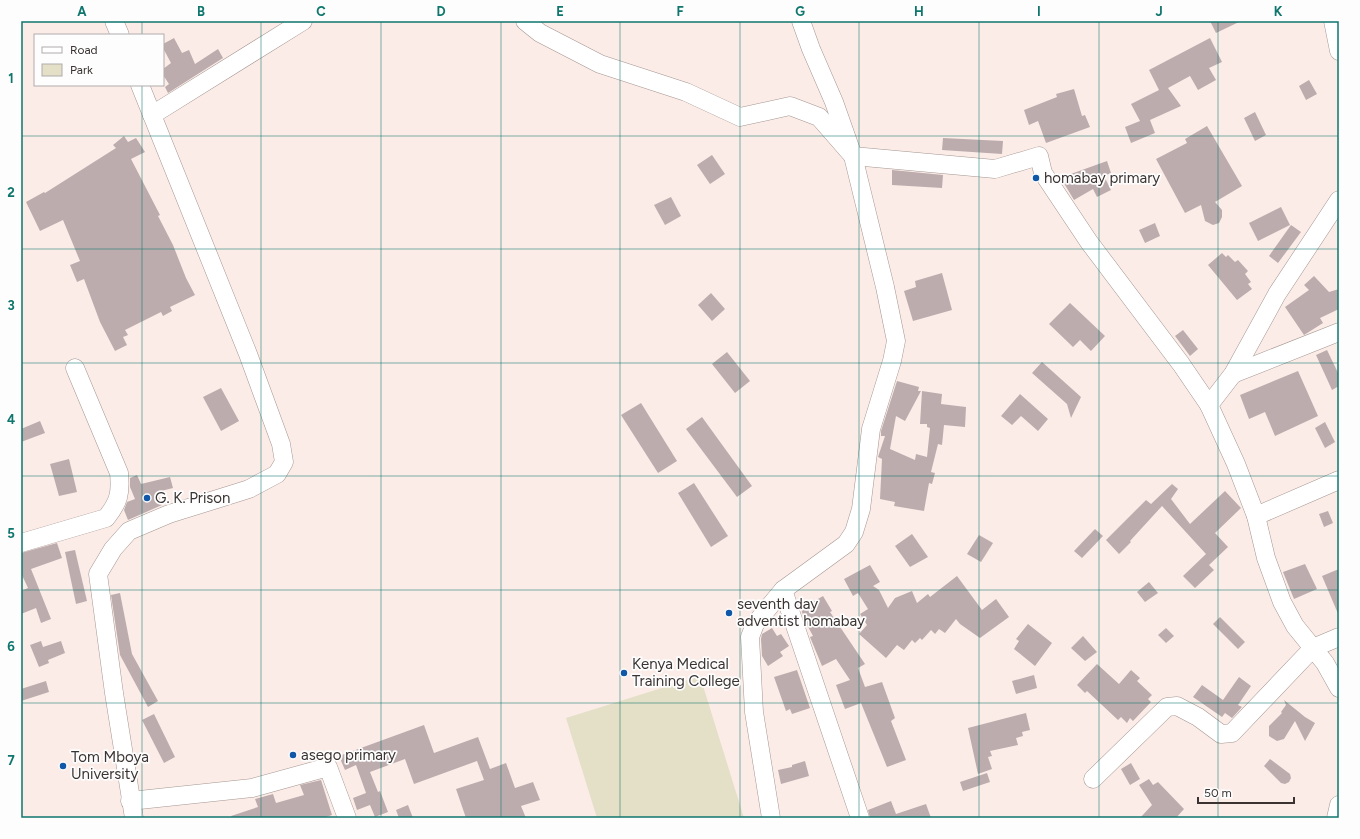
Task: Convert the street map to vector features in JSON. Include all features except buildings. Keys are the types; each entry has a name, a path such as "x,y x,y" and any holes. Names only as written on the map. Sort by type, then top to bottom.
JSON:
{"street":[{"path":"114,21 120,34"},
{"path":"152,115 303,21"},
{"path":"525,21 540,33 600,64 686,92 740,117 790,106 818,117 853,156 995,169 1039,156 1043,173 1085,236 1181,364 1209,405 1236,464 1256,516 1266,558 1282,602 1295,626 1325,663 1339,688"},
{"path":"771,818 754,712 750,637 755,624 783,590 846,544 854,532 861,509 871,429 892,361 896,341 885,287 853,156 834,102 811,49 801,21"},
{"path":"1333,21 1339,51"},
{"path":"140,86 248,354 281,444 284,462 277,474 249,489 169,514 129,531 113,549 98,574 114,693 132,809 252,788 328,767 347,818"},
{"path":"1209,405 1233,374 1277,294 1339,200"},
{"path":"1233,374 1339,332"},
{"path":"21,543 106,518 114,508 120,492 119,473 75,368"},
{"path":"1256,516 1339,480"},
{"path":"783,590 860,818"},
{"path":"1093,779 1167,707 1177,706 1221,734 1232,733 1313,648 1339,637"},
{"path":"1336,818 1339,805"}],"green space":[{"path":"700,676 744,818 597,818 566,718"}],"place":[{"name":"homabay primary","path":"1036,178"},
{"name":"G. K. Prison","path":"147,498"},
{"name":"seventh day adventist homabay","path":"729,613"},
{"name":"Kenya Medical Training College","path":"624,673"},
{"name":"asego primary","path":"293,755"},
{"name":"Tom Mboya University","path":"63,766"}]}
